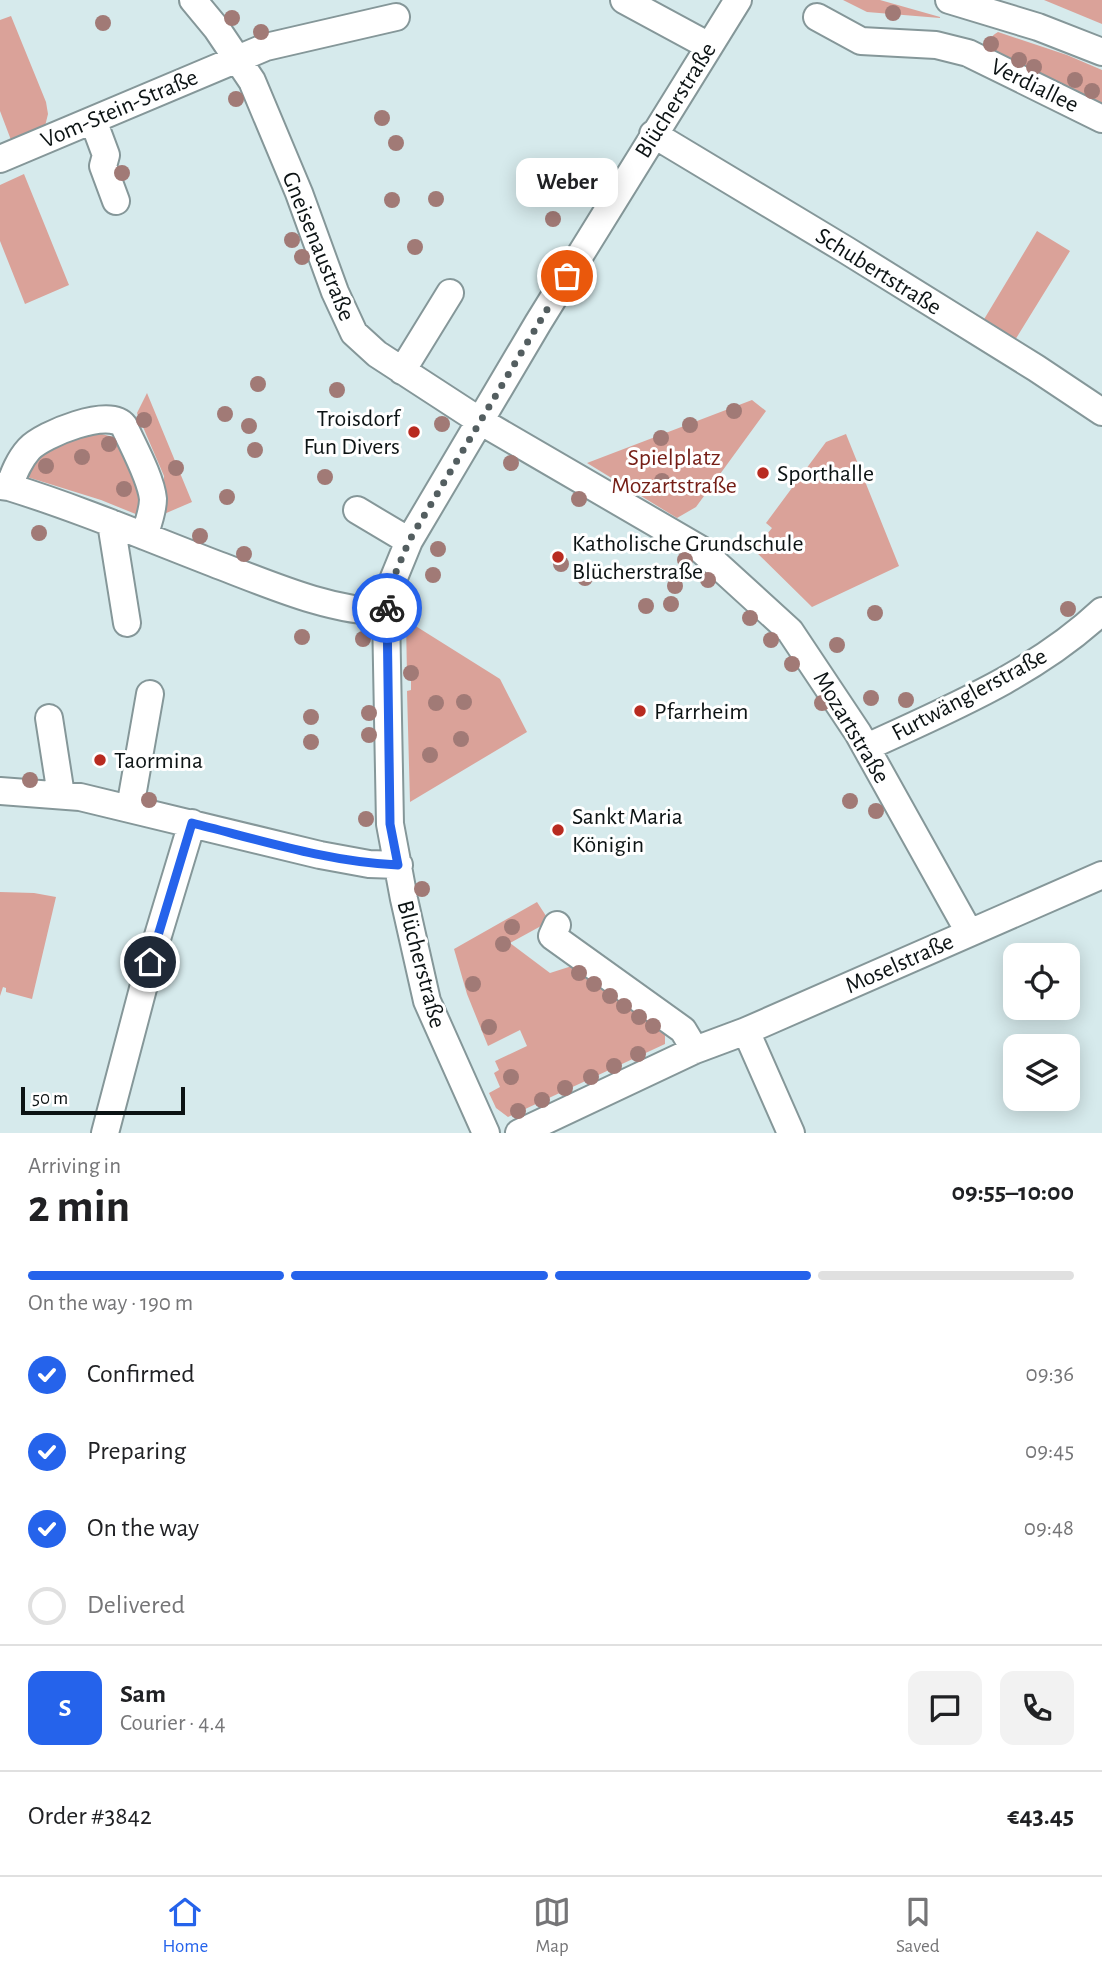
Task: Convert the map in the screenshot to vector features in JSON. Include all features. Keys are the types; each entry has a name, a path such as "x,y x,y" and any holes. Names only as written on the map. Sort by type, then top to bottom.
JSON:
{"street":[{"name":"Gneisenaustraße","path":"193,0 237,57 262,102 348,322 364,344 480,421"},
{"path":"624,0 709,46"},
{"name":"Blücherstraße","path":"486,1133 427,1001 390,824 386,612 393,579 409,541 480,421 653,134 738,0"},
{"path":"949,0 1038,27 1102,52"},
{"name":"Verdiallee","path":"968,53 978,9"},
{"path":"237,57 266,47 396,17"},
{"name":"Verdiallee","path":"817,17 861,41 936,45 968,53 1024,78 1102,119"},
{"name":"Vom-Stein-Straße","path":"0,159 237,57"},
{"path":"93,120 106,155 103,166 116,201"},
{"name":"Schubertstraße","path":"653,134 846,250 1102,412"},
{"path":"402,370 450,293"},
{"path":"144,536 152,510 150,487 124,426 117,420 90,420 35,444 4,487 72,507 144,536 277,587 363,612 386,612"},
{"name":"Mozartstraße","path":"480,421 700,549 790,631 867,747 969,932"},
{"path":"357,510 409,541"},
{"path":"111,523 127,623"},
{"name":"Furtwänglerstraße","path":"867,747 1004,681 1044,657 1102,611"},
{"path":"130,808 150,694"},
{"path":"49,718 61,795"},
{"path":"0,791 91,799 320,855 369,864 398,865"},
{"path":"106,1129 150,962 192,823"},
{"name":"Moselstraße","path":"519,1133 695,1050 746,1031 1102,875"},
{"path":"554,931 683,1030 695,1050"},
{"path":"746,1031 790,1133"}],"green space":[{"path":"843,0 880,0 940,18 867,12"},
{"path":"1044,0 1102,0 1102,24"},
{"path":"11,16 46,102 48,114 45,126 11,140 0,111 0,20"},
{"path":"998,32 1102,70 1102,104 993,52 988,45"},
{"path":"24,174 69,285 25,304 0,241 0,185"},
{"path":"1037,231 1070,251 1015,340 983,321"},
{"path":"147,393 192,502 164,514 164,476 137,413"},
{"name":"Spielplatz Mozartstraße","path":"752,400 766,411 696,507 677,518 587,463"},
{"path":"98,433 122,443 147,495 138,515 101,500 24,476 29,461 68,438"},
{"path":"846,434 899,566 812,607 754,550 772,528 766,523 826,442"},
{"path":"406,620 500,679 527,732 410,802 407,691 411,690 411,676 407,676"},
{"path":"0,892 56,897 32,999 6,992 3,987 0,996"},
{"path":"537,902 548,919 541,926 510,943 550,973 575,965 661,1027 665,1044 508,1117 496,1108 489,1093 500,1087 494,1073 499,1070 495,1061 527,1046 520,1030 488,1046 467,994 454,949"}],"way so far":[{"path":"387,608 393,579 409,541 567,276"}],"place":[{"name":"Weber","path":"567,276"},
{"name":"Troisdorf Fun Divers","path":"414,432"},
{"name":"Sporthalle","path":"763,473"},
{"name":"Katholische Grundschule Blücherstraße","path":"558,557"},
{"name":"Pfarrheim","path":"640,711"},
{"name":"Taormina","path":"100,760"},
{"name":"Sankt Maria Königin","path":"558,830"}],"route":[{"path":"150,962 192,823 320,855 369,864 398,865 390,824 387,608"}]}
